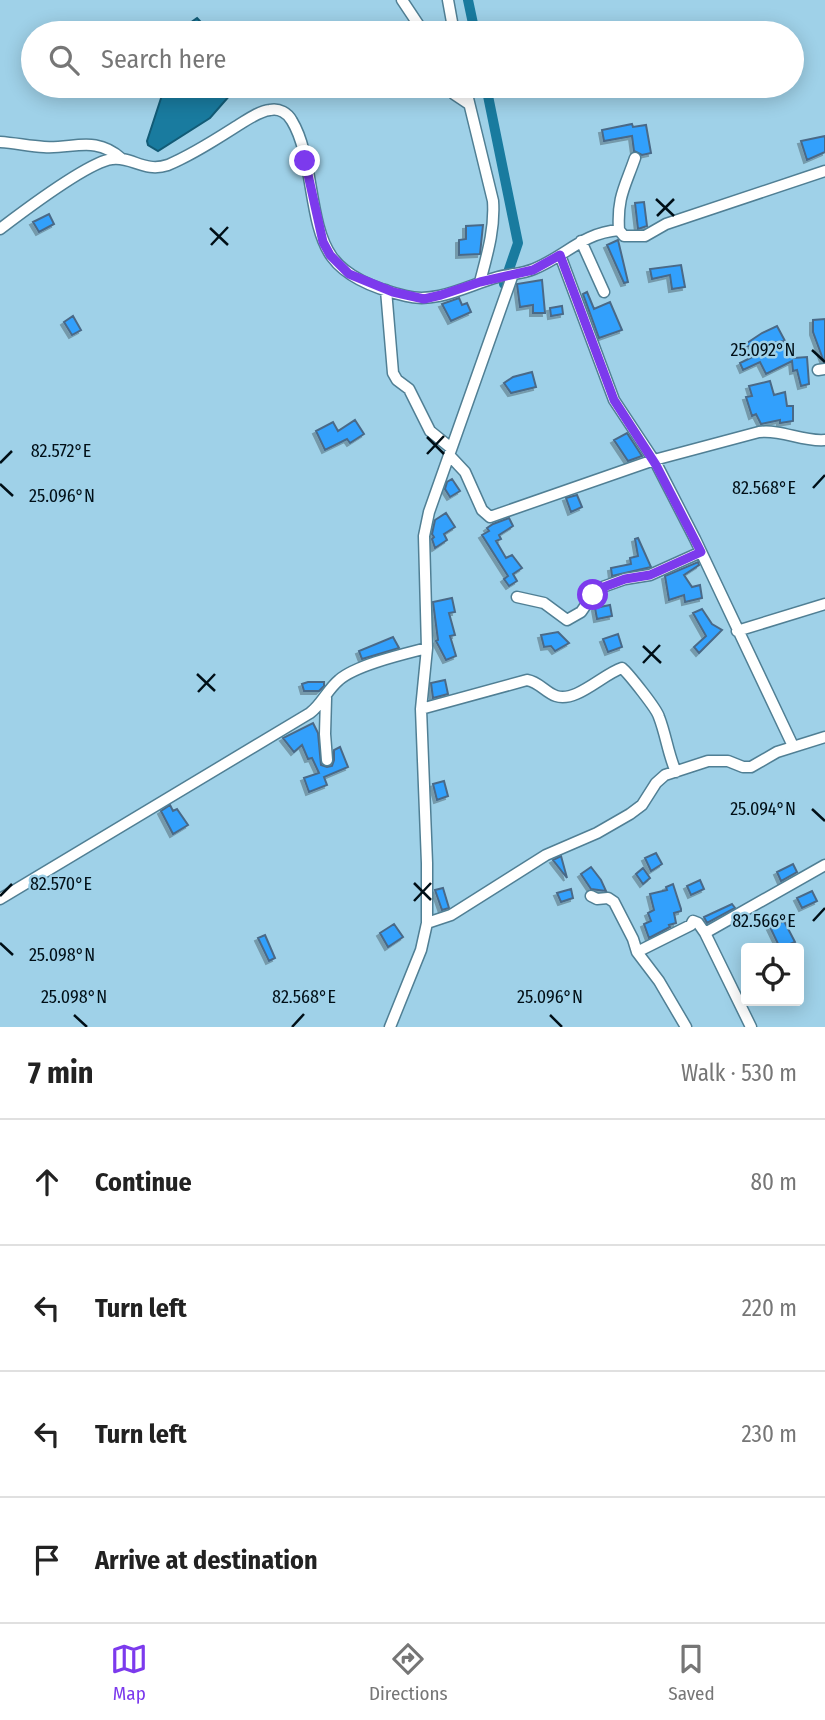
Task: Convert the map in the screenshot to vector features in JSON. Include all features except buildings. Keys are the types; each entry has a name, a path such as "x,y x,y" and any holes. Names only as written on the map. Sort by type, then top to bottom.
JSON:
{"street":[{"path":"402,0 416,21"},
{"path":"448,0 452,21"},
{"path":"460,98 469,104"},
{"path":"468,98 493,201 494,217 483,281"},
{"path":"0,142 44,147 98,145 139,166 160,168 268,110 285,112 296,128 323,242 330,255 349,274 386,290 424,299 483,281 533,270 596,233 619,230"},
{"path":"635,158 621,193 618,210 619,230 624,236 645,236 666,224 825,171"},
{"path":"0,229 92,166 112,159 122,159"},
{"path":"581,241 604,292"},
{"path":"560,255 614,400 654,460 793,746"},
{"path":"390,1027 421,950 427,923 428,863 420,649 424,536 447,447 508,275"},
{"path":"386,290 393,373 397,380 409,389 426,425 447,447 465,472 482,510 490,517 654,460 769,431 808,441 825,440"},
{"path":"517,597 544,603 567,620 581,612 597,589 625,579 650,575 701,552"},
{"path":"737,631 825,604"},
{"path":"0,899 310,713 340,679 352,672 420,649"},
{"path":"421,709 527,680 537,683 556,696 573,696 622,667 658,714 666,748 676,772"},
{"path":"326,696 324,734 327,760"},
{"path":"427,923 451,915 546,855 597,833 630,814 642,805 660,779 698,763 719,760 751,767 777,752 825,737"},
{"path":"705,933 825,864"},
{"path":"591,896 597,899 608,898 614,902 637,952 659,981 686,1027"},
{"path":"637,952 691,925 693,921 698,923 751,1027"}],"water":[{"path":"161,98 228,98 210,118 158,151 148,145"}],"waterway":[{"path":"468,0 472,21"},
{"path":"488,98 518,243 504,284"}],"route":[{"path":"305,161 323,242 338,265 365,282 408,297 424,299 502,276 533,270 560,255 608,388 656,465 701,552 650,575 608,585 595,591 593,595"}]}
